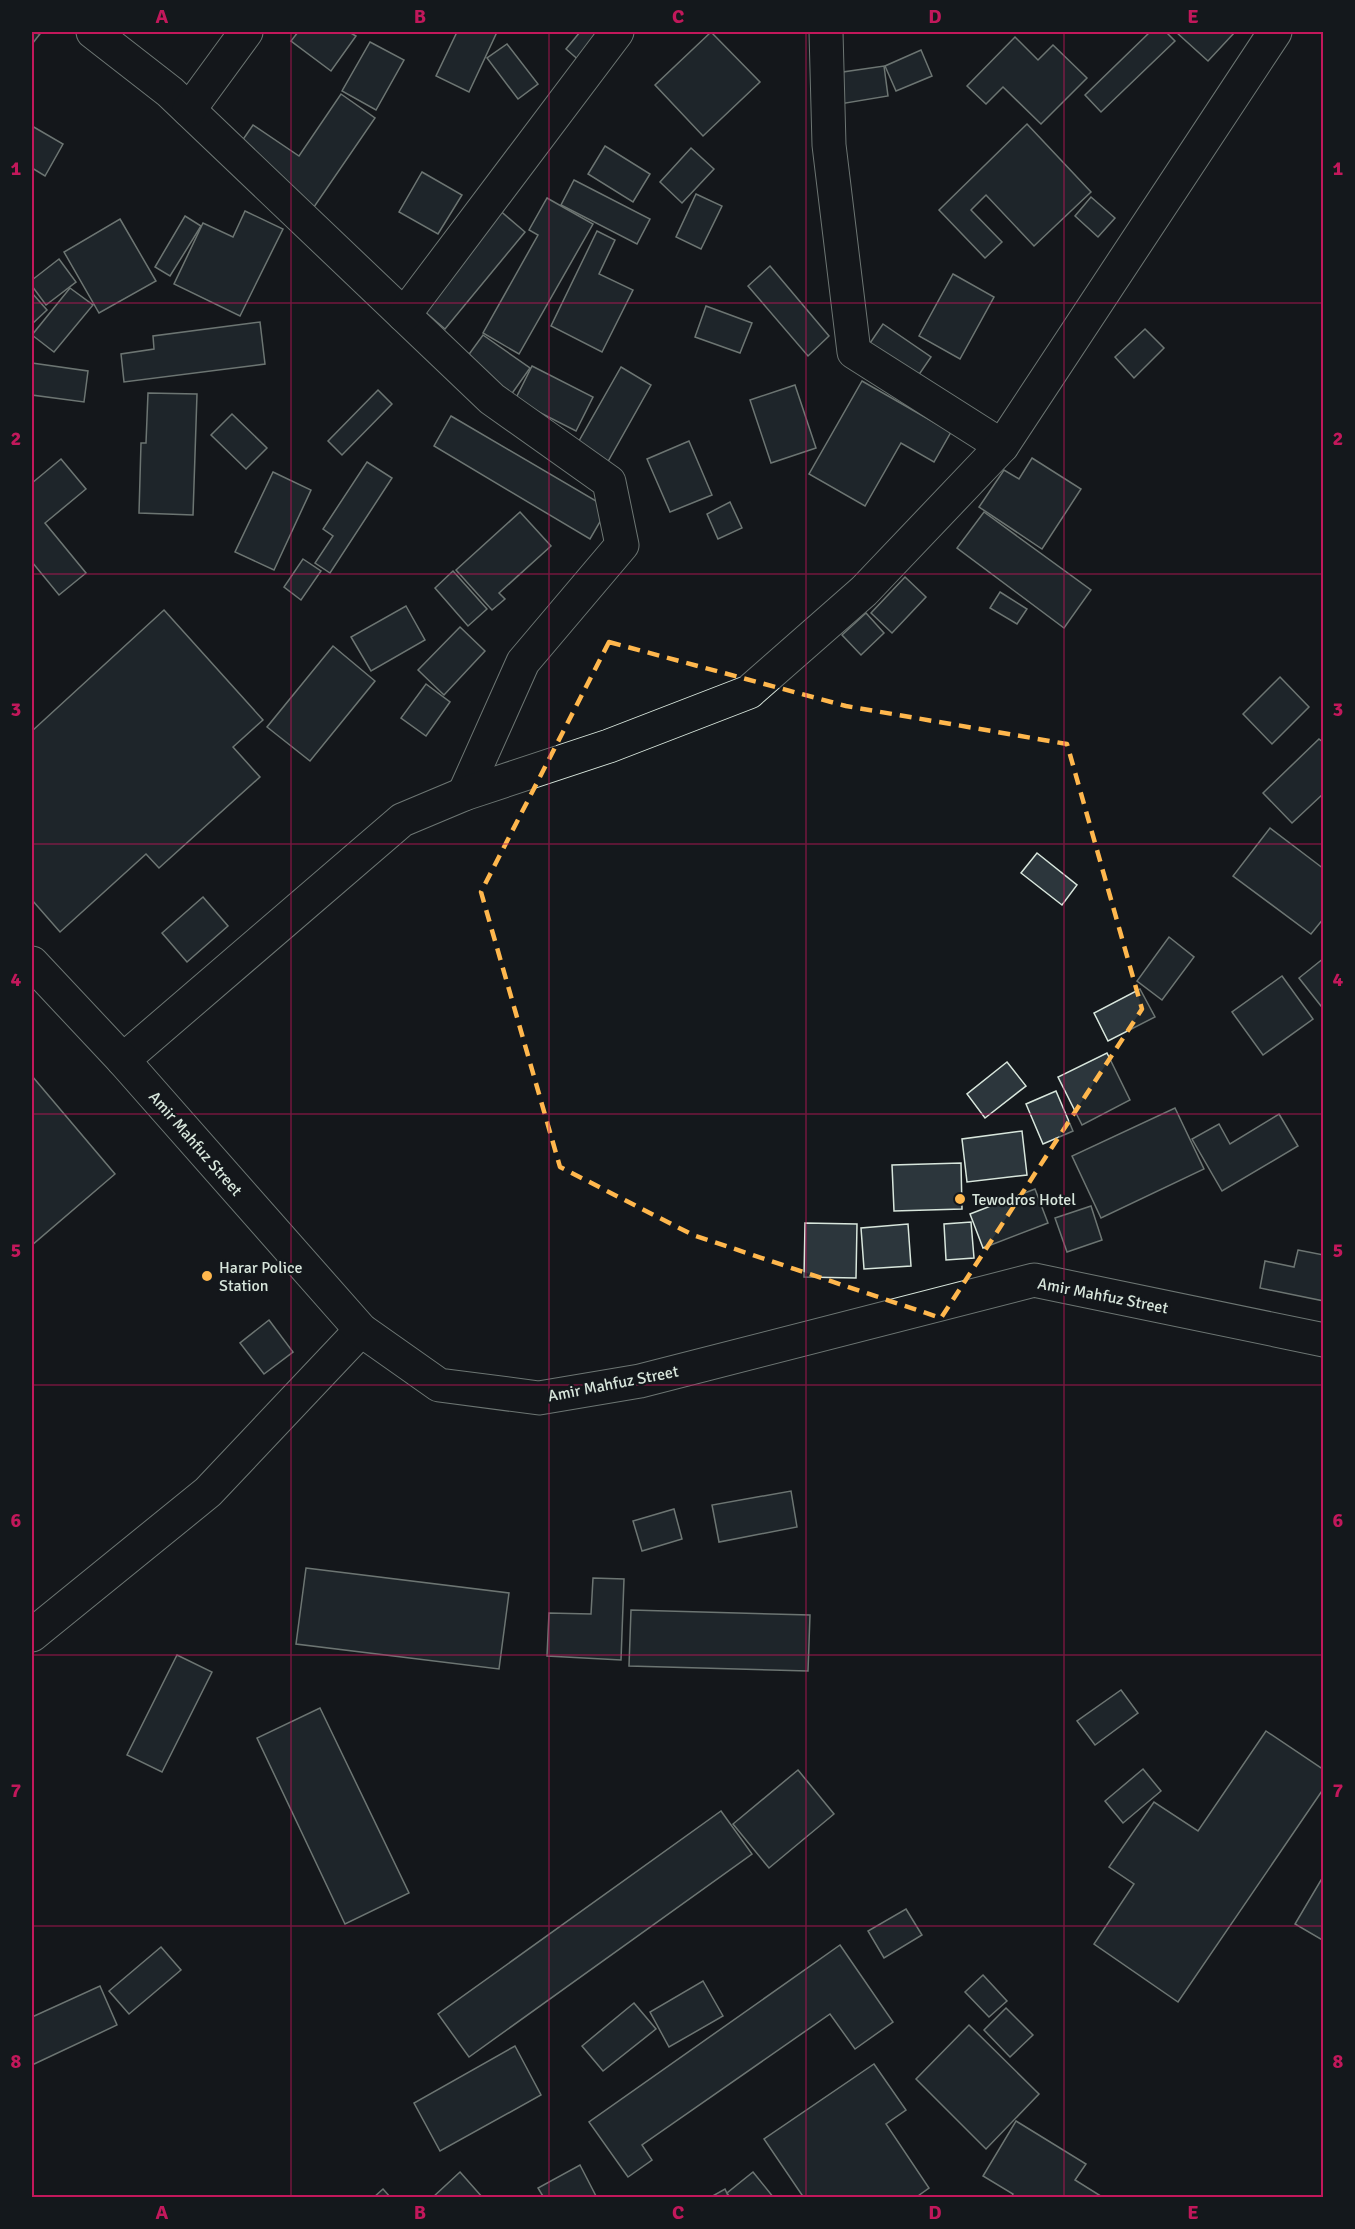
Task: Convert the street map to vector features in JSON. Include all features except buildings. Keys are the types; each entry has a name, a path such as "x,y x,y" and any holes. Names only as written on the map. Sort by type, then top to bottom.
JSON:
{"street":[{"path":"93,32 170,92 492,399 609,482 622,545 523,662 464,794"},
{"path":"189,110 246,32"},
{"path":"404,315 617,32"},
{"path":"826,32 829,146 854,352 1002,446"},
{"path":"123,1060 402,820 464,794 609,746 749,692 864,591 1002,446 1275,32"},
{"name":"Amir Mahfuz Street","path":"32,963 123,1060 361,1330 439,1385 539,1398 639,1381 1034,1280 1323,1340"},
{"path":"32,1635 208,1492 361,1330"}],"highlighted area":[{"path":"609,642 846,706 1067,744 1142,1009 941,1318 693,1235 560,1167 481,892"}],"place":[{"name":"Tewodros Hotel","path":"960,1199"},
{"name":"Harar Police Station","path":"207,1276"}]}
